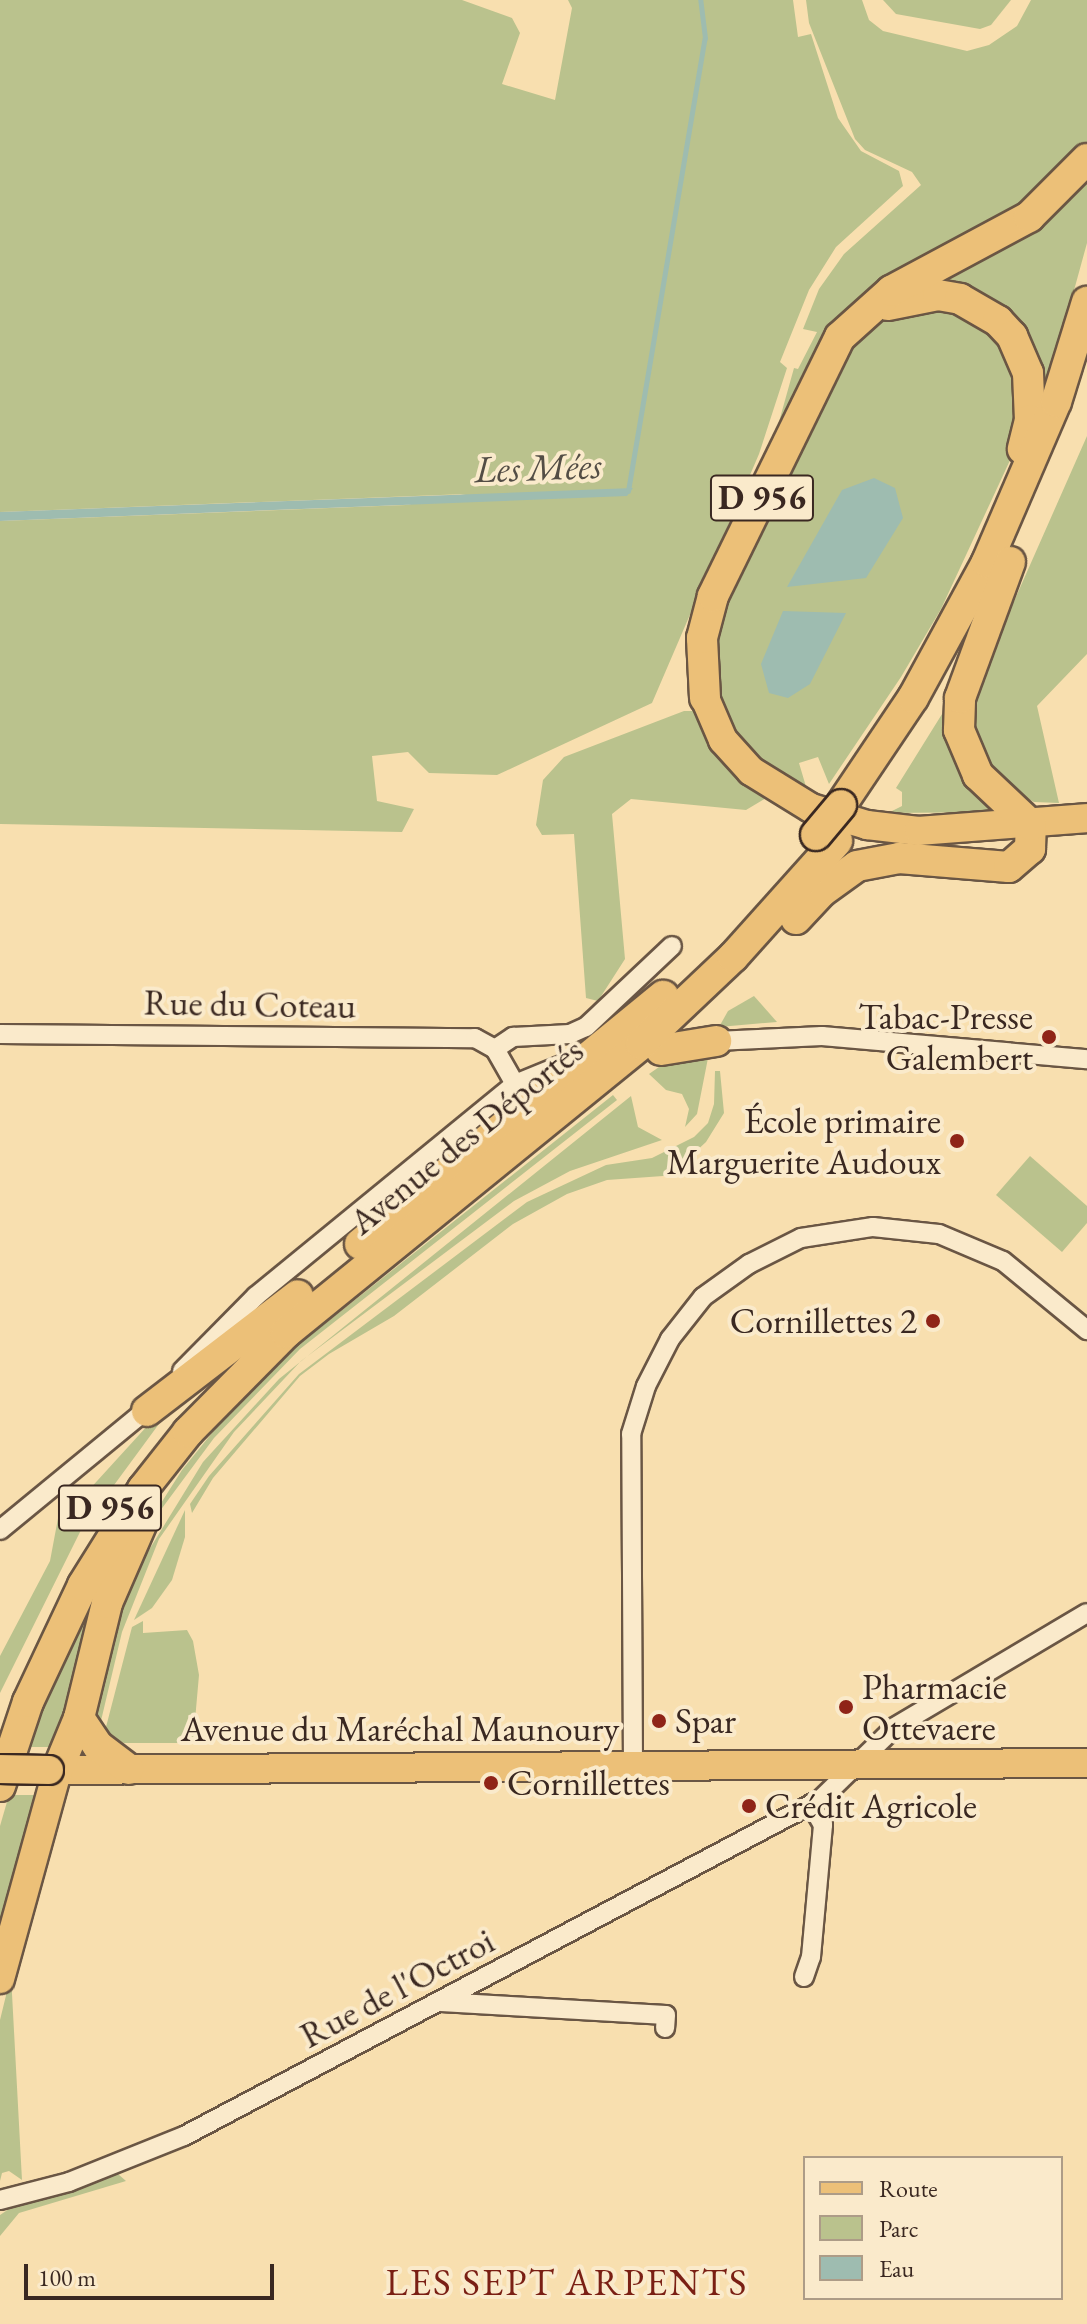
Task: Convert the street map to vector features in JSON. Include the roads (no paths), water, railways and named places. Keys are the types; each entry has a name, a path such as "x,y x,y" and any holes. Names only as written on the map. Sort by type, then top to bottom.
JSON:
{"highway":[{"name":"D 956","path":"705,698 702,638 713,596 824,365 864,313 891,291 1029,217 1087,159"},
{"name":"D 956","path":"628,1052 702,1013 821,892 857,866 899,858 1009,867 1030,849 1031,825 978,775 959,730 966,678 999,562 1030,420 1023,355 998,321 960,299 917,296 864,313"},
{"name":"D 956","path":"999,562 1056,402 1087,302"},
{"name":"D 956","path":"999,562 1087,370"},
{"name":"Avenue des Déportés","path":"143,1489 249,1366 628,1052 736,927 826,838 851,808 913,698 999,562"},
{"path":"702,1013 706,1030 716,1041"},
{"path":"628,1052 716,1041"},
{"name":"Avenue des Déportés","path":"268,1320 628,1052"},
{"name":"D 956","path":"0,1726 27,1659 89,1539 165,1430 268,1320"},
{"path":"147,1411 268,1320"},
{"name":"D 956","path":"54,1769 79,1718 107,1603 145,1516 143,1489"},
{"name":"D 956","path":"0,1786 55,1638 143,1489"},
{"path":"79,1718 98,1746 128,1769"}],"main road":[{"name":"D 956","path":"705,698 723,740 751,771 811,808 867,825 919,831 1031,825"},
{"path":"1031,825 1087,818"},
{"name":"Avenue du Maréchal Maunoury","path":"0,1769 1087,1763"},
{"name":"D 956","path":"0,1979 54,1769"}],"street":[{"path":"515,1084 495,1049 513,1037 570,1034 606,1009 672,946"},
{"name":"Rue du Coteau","path":"0,1034 475,1038 495,1049"},
{"path":"716,1041 822,1036 1087,1059"},
{"name":"Avenue des Déportés","path":"0,1530 147,1411 256,1296 515,1084 628,1052"},
{"path":"633,1766 631,1434 655,1367 703,1297 749,1264 801,1238 873,1227 939,1234 1003,1261 1087,1330"},
{"name":"Rue de l'Octroi","path":"0,2200 134,2160 832,1793 895,1727 1087,1613"},
{"path":"804,1977 811,1957 823,1825 811,1804 826,1763"},
{"path":"438,2002 666,2015 665,2028"}],"water":[{"path":"874,478 895,488 903,518 866,578 787,587 842,490"},
{"path":"633,488 627,496 0,521 0,512"},
{"path":"783,611 846,613 810,684 788,698 769,693 761,664"}],"waterway":[{"name":"Les Mées","path":"628,491 705,38 700,0"}],"place":[{"name":"Tabac-Presse Galembert","path":"1049,1037"},
{"name":"École primaire Marguerite Audoux","path":"957,1141"},
{"name":"Cornillettes 2","path":"933,1321"},
{"name":"Pharmacie Ottevaere","path":"846,1707"},
{"name":"Spar","path":"659,1721"},
{"name":"Cornillettes","path":"491,1783"},
{"name":"Crédit Agricole","path":"749,1806"}],"district":[{"name":"LES SEPT ARPENTS","path":"567,2282"}]}
